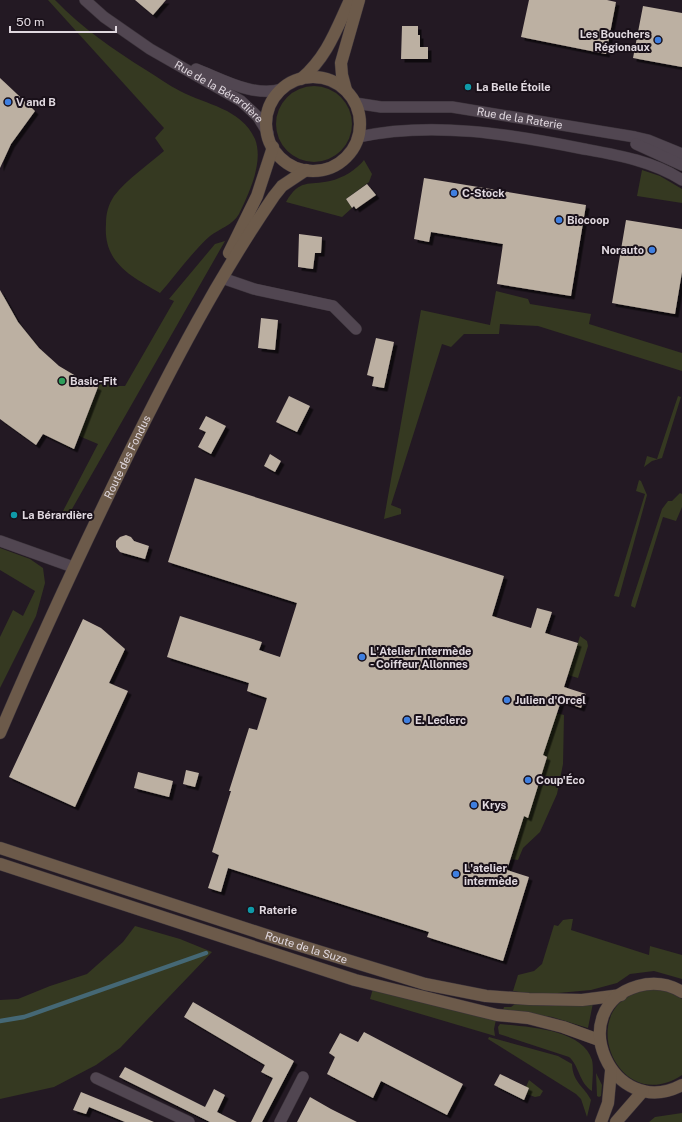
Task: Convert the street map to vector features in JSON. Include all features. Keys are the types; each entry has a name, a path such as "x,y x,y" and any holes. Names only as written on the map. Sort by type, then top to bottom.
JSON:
{"main road":[{"path":"350,0 322,57 314,68 301,79 282,89 273,99 268,110 266,120 268,133 273,147 278,155 290,164 306,170 321,170 338,163 351,151 358,137 360,120 355,103 346,90 342,75 341,63 359,0"},
{"path":"301,79 324,78 336,83 346,90"},
{"name":"Route des Fondus","path":"210,298 257,196 273,147"},
{"name":"Route des Fondus","path":"0,734 73,566 160,390 210,298 274,196 282,186 306,170"},
{"name":"Route des Fondus","path":"0,716 30,662"},
{"name":"Route de la Suze","path":"0,848 272,937 425,984 486,996 529,999 582,1000 621,995"},
{"name":"Route de la Suze","path":"0,864 355,980 490,1014 528,1018 563,1027 599,1040"},
{"path":"682,992 665,985 649,984 634,987 621,995 612,1004 605,1015 599,1040 603,1059 611,1071 622,1082 643,1091 662,1092 682,1085"},
{"path":"601,1122 608,1103 611,1071"},
{"path":"616,1122 643,1091"}],"street":[{"name":"Rue de la Bérardière","path":"85,0 131,36 164,57 241,101 258,117 268,133"},
{"name":"Rue de la Bérardière","path":"164,57 246,88 268,92 282,89"},
{"name":"Rue de la Raterie","path":"355,103 381,107 437,106 470,109 635,137 648,140 682,154"},
{"name":"Rue de la Raterie","path":"358,137 383,132 413,130 468,131 508,136 564,145 631,159 659,168 682,180"},
{"path":"636,144 682,165"},
{"path":"222,278 254,289 333,306 356,329"},
{"path":"0,541 73,566"},
{"path":"280,1122 303,1076"},
{"path":"96,1078 189,1122"}],"green space":[{"path":"48,0 55,0 76,20 99,38 122,55 171,86 190,96 222,109 241,120 255,139 258,157 257,167 251,187 239,214 233,221 203,242 160,293 129,274 114,258 109,249 106,237 106,217 110,203 119,190 131,178 164,151 155,138 164,128"},
{"path":"314,86 329,89 341,97 349,109 352,124 349,139 341,151 329,159 314,162 299,159 287,151 279,139 276,124 279,109 287,97 299,89"},
{"path":"364,160 372,174 369,182 346,199 352,208 342,217 286,202 291,194 300,186 340,178 361,164"},
{"path":"642,170 660,176 682,189 682,203 637,196"},
{"path":"225,241 68,516 63,511 98,444 79,436 102,378 118,386 125,386 174,301 169,299 215,244"},
{"path":"496,291 528,299 530,304 591,314 589,324 682,353 682,371 538,326 500,324 499,334 464,334 451,347 442,344 391,505 401,509 401,514 384,519 421,310 490,325"},
{"path":"678,396 681,397 662,458 652,461 644,467 647,456 657,459"},
{"path":"639,480 641,481 647,495 619,597 614,596 645,494 636,491"},
{"path":"680,493 682,494 682,507 676,521 663,517 635,608 631,606 632,601 662,509 668,501 672,501"},
{"path":"0,548 30,559 43,568 45,583 36,616 0,688 0,637 13,610 23,616 35,591 0,570"},
{"path":"580,636 587,641 588,646 578,678 568,675"},
{"path":"556,713 564,715 563,764 557,794 540,832 523,848 518,860 511,859 524,816 528,817 547,757 543,755"},
{"path":"573,919 571,930 649,955 650,946 682,955 682,979 654,971 630,974 617,983 591,990 536,995 513,991 518,975 534,971 542,964 554,925 558,926 563,920"},
{"path":"135,926 180,939 212,952 120,1048 96,1065 54,1087 0,1099 0,1000 18,999 50,986 87,974 123,942"},
{"path":"374,985 497,1015 494,1029 495,1036 370,999"},
{"path":"654,989 669,992 682,999 682,1075 658,1085 637,1082 621,1069 611,1052 608,1031 613,1012 628,997"},
{"path":"593,1003 588,1028 552,1017 503,1010 504,1007 511,1007 515,1004 551,1006"},
{"path":"500,1024 553,1032 578,1042 587,1050 592,1060 592,1091 584,1083 569,1057 499,1034 498,1027"},
{"path":"489,1037 558,1056 572,1064 574,1076 591,1100 587,1117 581,1099 576,1094 488,1039"},
{"path":"596,1073 602,1085 601,1096 599,1097 597,1096"},
{"path":"529,1080 543,1091 540,1096 535,1097 527,1094 529,1089 526,1087"},
{"path":"682,1113 682,1122 649,1122 655,1117"}],"building":[{"path":"135,0 166,0 153,15"},
{"path":"529,0 607,0 616,2 606,54 521,37"},
{"name":"Les Bouchers Régionaux","path":"643,6 682,13 682,67 633,58"},
{"path":"402,26 418,26 420,47 428,47 428,59 401,59"},
{"path":"0,78 35,111 11,144 0,168"},
{"path":"424,178 586,205 571,296 497,284 503,244 431,232 429,242 414,239"},
{"path":"367,184 376,195 356,209 354,206 352,208 346,199"},
{"name":"Norauto","path":"626,220 682,229 682,272 675,314 612,303"},
{"path":"299,234 322,237 321,253 315,253 313,269 298,267"},
{"path":"0,290 18,322 39,348 59,366 98,387 74,449 43,434 36,445 0,419"},
{"path":"261,318 278,320 275,350 258,348"},
{"path":"376,338 394,342 384,388 372,386 374,377 367,375"},
{"path":"289,396 310,406 297,432 276,422"},
{"path":"206,416 226,426 211,454 198,447 206,432 199,429"},
{"path":"270,454 281,461 275,472 264,466"},
{"name":"E. Leclerc","path":"195,478 504,576 492,616 531,628 537,608 552,612 545,633 578,643 564,687 586,694 581,708 561,701 543,755 547,757 528,818 524,816 507,870 529,877 503,961 427,937 429,932 228,868 221,892 208,888 219,855 212,852 231,791 229,791 249,728 257,730 267,698 247,691 249,683 167,657 180,616 262,642 259,650 280,657 297,603 168,562"},
{"path":"126,535 131,537 134,541 149,546 145,559 120,552 116,547 116,541 120,537"},
{"path":"83,619 101,628 125,649 109,683 128,691 75,807 9,777"},
{"path":"186,770 199,773 195,787 183,784"},
{"path":"138,772 173,781 169,797 134,788"},
{"path":"193,1002 294,1061 262,1122 251,1122 273,1078 261,1072 265,1065 184,1017"},
{"path":"364,1032 463,1084 447,1115 381,1081 373,1098 327,1074 335,1057 329,1053 340,1033 358,1042"},
{"path":"125,1067 205,1107 214,1089 225,1095 217,1112 237,1122 210,1122 119,1077"},
{"path":"500,1074 529,1088 524,1100 494,1085"},
{"path":"81,1092 154,1122 125,1122 89,1107 86,1114 73,1110"},
{"path":"310,1097 331,1109 357,1122 297,1122"}],"waterway":[{"path":"0,1021 24,1017 206,953"}],"place":[{"name":"Les Bouchers Régionaux","path":"658,40"},
{"name":"La Belle Étoile","path":"468,87"},
{"name":"V and B","path":"8,102"},
{"name":"C-Stock","path":"454,193"},
{"name":"Biocoop","path":"559,220"},
{"name":"Norauto","path":"652,250"},
{"name":"Basic-Fit","path":"62,381"},
{"name":"La Bérardière","path":"14,515"},
{"name":"L'Atelier Intermède - Coiffeur Allonnes","path":"362,657"},
{"name":"Julien d'Orcel","path":"507,700"},
{"name":"E. Leclerc","path":"407,720"},
{"name":"Coup'Éco","path":"528,780"},
{"name":"Krys","path":"474,805"},
{"name":"L'atelier intermède","path":"456,874"},
{"name":"Raterie","path":"251,910"}]}
